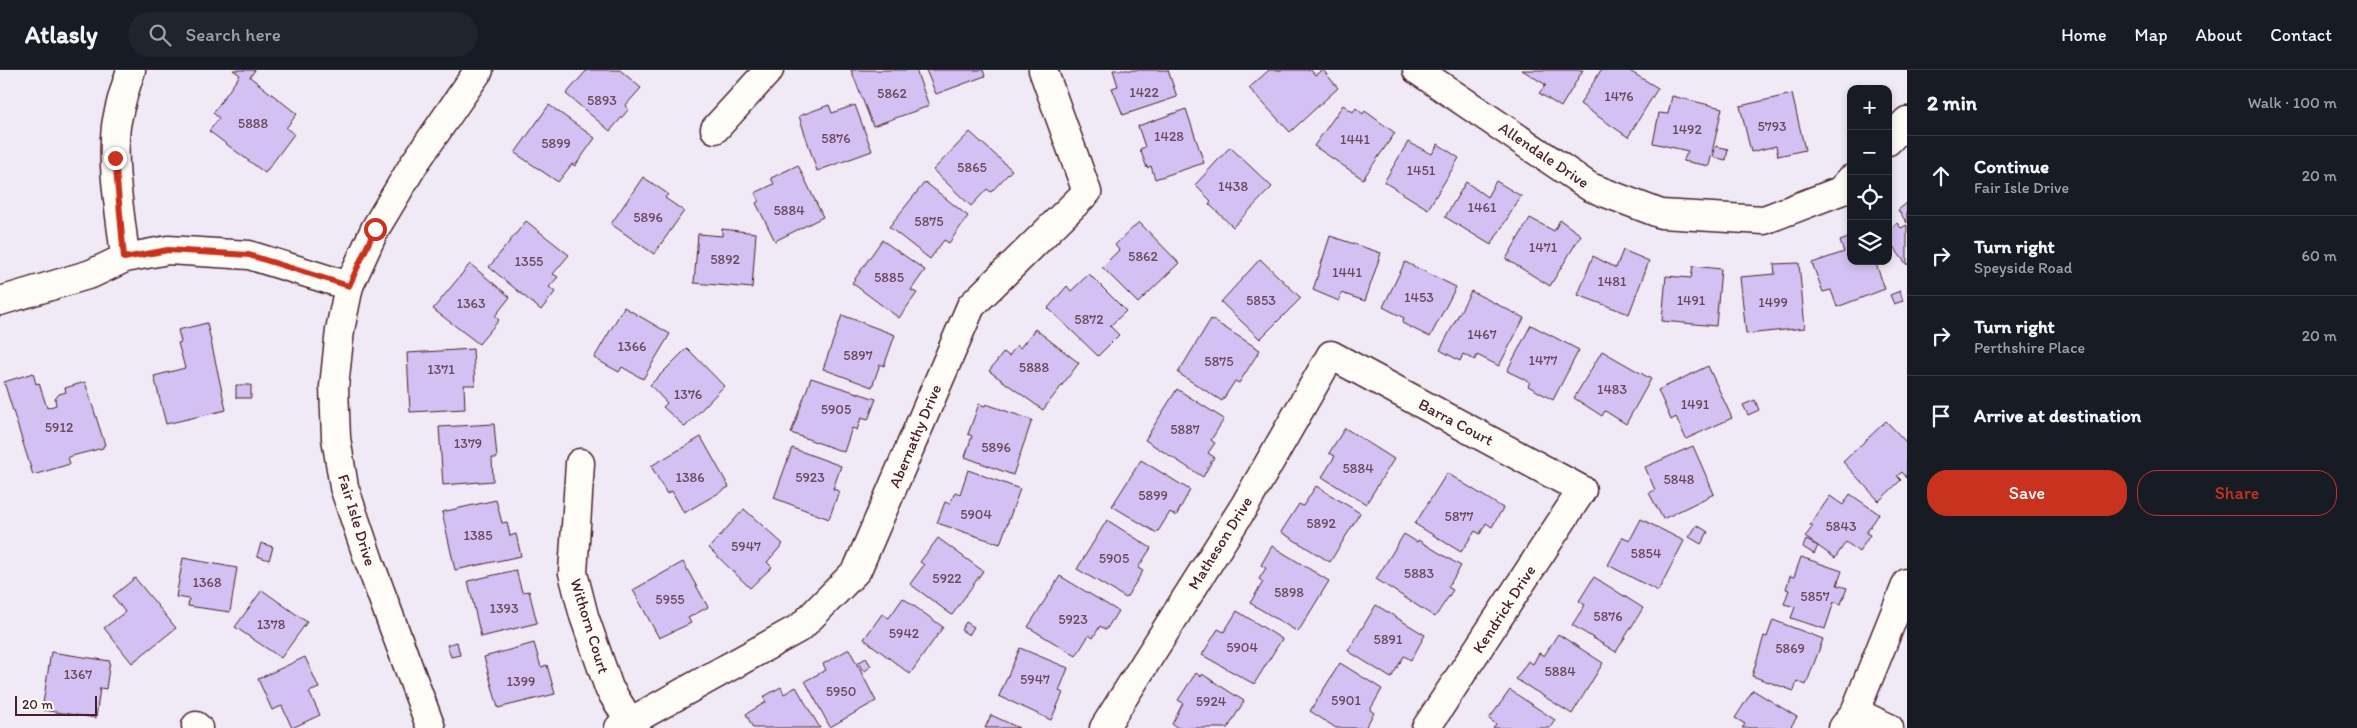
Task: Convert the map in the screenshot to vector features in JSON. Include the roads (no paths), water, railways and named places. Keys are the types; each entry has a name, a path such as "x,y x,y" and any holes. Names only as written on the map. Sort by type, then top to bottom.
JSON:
{"street":[{"path":"124,258 115,158 116,127 122,95 131,70"},
{"name":"Fair Isle Drive","path":"431,728 369,561 344,487 336,438 334,387 340,330 349,286 375,229 414,164 479,70"},
{"path":"715,129 769,70"},
{"name":"Abernathy Drive","path":"625,725 800,627 857,570 971,306 1086,192 1043,70"},
{"name":"Allendale Drive","path":"1418,70 1590,186 1661,214 1764,220 1840,191 1847,183"},
{"path":"1892,136 1907,121"},
{"path":"0,301 91,274 124,258 168,250 249,255 349,286"},
{"name":"Barra Court","path":"1331,355 1582,490"},
{"name":"Matheson Drive","path":"1104,728 1245,505 1331,355"},
{"name":"Withorn Court","path":"580,464 572,574 584,616 609,688 625,725"},
{"name":"Kendrick Drive","path":"1426,728 1582,490"},
{"path":"1889,728 1849,720 1907,583"}]}
